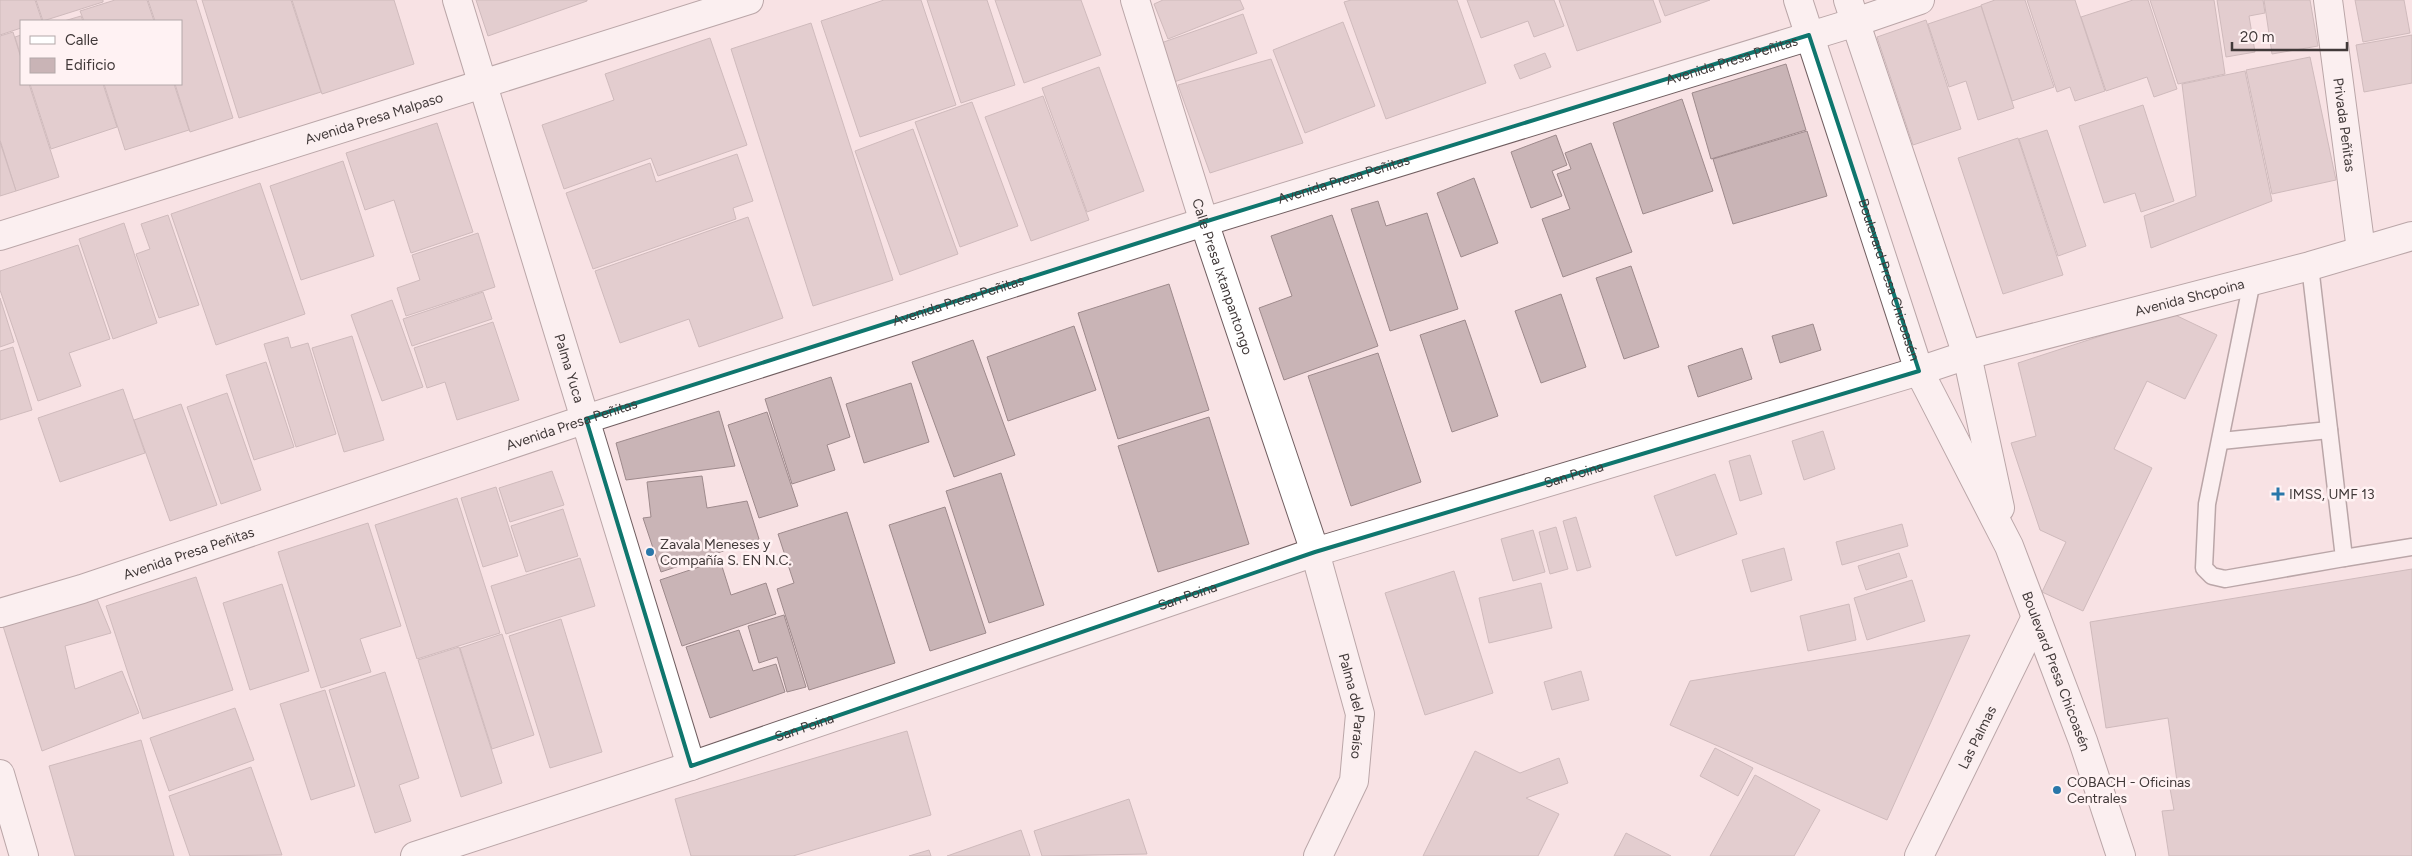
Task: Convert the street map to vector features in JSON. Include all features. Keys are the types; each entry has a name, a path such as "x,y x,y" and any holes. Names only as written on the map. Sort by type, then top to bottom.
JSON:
{"street":[{"name":"Palma Yuca","path":"457,0 691,766"},
{"name":"Avenida Presa Malpaso","path":"0,236 749,0"},
{"name":"Calle Presa Ixtanpantongo","path":"1135,0 1204,222 1315,552"},
{"name":"Boulevard Presa Chicoasén","path":"1798,0 1919,371 2009,546 2083,741 2121,856"},
{"name":"Avenida Presa Peñitas","path":"0,613 82,590 586,418 1204,222 1809,36 1852,11 1920,0"},
{"name":"Privada Peñitas","path":"2328,0 2361,250"},
{"name":"Boulevard Presa Chicoasén","path":"1852,11 1967,355 2009,546"},
{"name":"Avenida Shcpoina","path":"1967,355 2310,266 2412,236"},
{"name":"San Poina","path":"415,856 691,766 1315,552 1967,355"},
{"name":"Palma del Paraíso","path":"1315,552 1360,714 1354,781 1318,856"},
{"name":"Las Palmas","path":"1919,856 2036,617"},
{"path":"0,774 24,856"}],"lane":[{"path":"2310,266 2344,558"},
{"path":"2252,281 2207,504 2204,568 2212,576 2225,579 2412,547"},
{"path":"2221,441 2329,430"}],"highlighted area":[{"path":"1809,35 1919,371 1315,552 691,766 586,419 1204,222"}],"building":[{"path":"0,0 35,0 42,20 20,20 20,28 0,35"},
{"path":"36,0 103,0 103,2 43,20"},
{"path":"115,0 147,0 154,20 84,20 80,11"},
{"path":"148,0 196,0 233,118 190,132 175,85 182,85 182,20 155,20"},
{"path":"202,0 291,0 321,92 239,118"},
{"path":"292,0 394,0 414,64 322,94"},
{"path":"476,0 587,0 587,1 488,36"},
{"path":"884,0 921,0 956,105 860,137 821,21"},
{"path":"927,0 987,0 1015,85 961,103"},
{"path":"995,0 1081,0 1101,55 1024,83"},
{"path":"1163,0 1240,0 1244,9 1168,39 1154,4"},
{"path":"1351,0 1457,0 1486,83 1386,119 1344,2"},
{"path":"1467,0 1554,0 1564,26 1534,37 1528,21 1481,38"},
{"path":"1559,0 1653,0 1661,22 1577,51"},
{"path":"1659,0 1710,0 1665,16"},
{"path":"1995,0 2025,0 2054,87 2012,101 1981,5"},
{"path":"2027,0 2075,0 2105,91 2075,101 2070,87 2057,92"},
{"path":"2133,0 2148,0 2177,89 2154,97 2147,77 2106,91 2081,17"},
{"path":"2150,0 2214,0 2225,74 2178,84"},
{"path":"2217,0 2263,0 2265,13 2249,16 2255,52 2226,57"},
{"path":"2264,0 2310,0 2318,46 2272,54"},
{"path":"2355,0 2404,0 2410,33 2363,42"},
{"path":"1981,6 2014,108 1978,120 1966,81 1949,87 1928,24"},
{"path":"1243,14 1257,53 1174,82 1161,43"},
{"path":"81,16 83,20 67,20"},
{"path":"1926,20 1961,129 1913,145 1877,37"},
{"path":"1343,22 1375,106 1305,133 1273,50"},
{"path":"811,23 893,280 813,306 731,49"},
{"path":"13,32 20,55 20,85 29,85 59,177 16,191 0,140 0,36"},
{"path":"20,35 20,54 15,37"},
{"path":"2412,35 2412,83 2364,92 2356,45"},
{"path":"710,38 747,145 658,176 651,158 564,189 542,125 614,100 605,74"},
{"path":"1545,53 1551,67 1520,79 1514,65"},
{"path":"2310,57 2336,180 2272,194 2246,70"},
{"path":"1271,59 1303,143 1210,173 1178,85"},
{"path":"1786,64 1806,130 1711,159 1692,93"},
{"path":"1099,67 1144,191 1087,212 1042,88"},
{"path":"2245,71 2272,201 2151,248 2144,216 2196,196 2182,84"},
{"path":"30,85 103,85 117,127 51,149"},
{"path":"104,85 174,85 189,130 125,150"},
{"path":"1043,96 1089,220 1031,241 985,117"},
{"path":"1682,99 1713,191 1643,214 1613,123"},
{"path":"972,102 1018,226 960,247 915,122"},
{"path":"2143,105 2174,201 2141,212 2135,193 2104,203 2079,126"},
{"path":"437,123 473,232 411,253 394,200 365,210 346,153"},
{"path":"913,129 958,254 900,275 855,151"},
{"path":"2047,130 2086,246 2058,256 2019,139"},
{"path":"1807,131 1827,196 1733,224 1713,159"},
{"path":"1556,135 1567,165 1552,171 1562,196 1531,208 1511,152"},
{"path":"2018,138 2063,275 2003,294 1958,158"},
{"path":"0,142 16,191 0,196"},
{"path":"1591,143 1632,252 1563,277 1542,219 1570,209 1557,174 1571,169 1565,153"},
{"path":"737,154 753,201 733,208 736,219 593,269 566,193 650,163 656,182"},
{"path":"343,161 374,256 301,280 270,186"},
{"path":"1474,178 1498,243 1461,257 1437,193"},
{"path":"260,183 305,314 216,345 171,214"},
{"path":"1378,201 1386,226 1427,213 1458,309 1390,331 1351,209"},
{"path":"168,215 199,305 159,318 136,254 150,249 141,224"},
{"path":"1332,215 1378,346 1284,380 1259,308 1292,296 1271,236"},
{"path":"748,217 783,318 699,347 689,319 620,343 595,271"},
{"path":"124,223 157,323 113,339 79,239"},
{"path":"478,233 495,287 406,316 397,288 420,280 412,255"},
{"path":"78,245 110,339 69,353 81,386 38,401 0,290 0,271"},
{"path":"1631,266 1659,347 1624,359 1596,278"},
{"path":"1169,284 1209,410 1118,439 1078,313"},
{"path":"483,292 492,319 412,346 403,319"},
{"path":"1561,294 1586,367 1541,383 1515,311"},
{"path":"0,298 14,342 0,347"},
{"path":"392,300 423,387 382,401 351,315"},
{"path":"2171,313 2217,335 2185,399 2147,381 2114,449 2152,468 2083,611 2042,592 2066,542 2040,530 2011,443 2036,436 2018,363"},
{"path":"1465,320 1498,416 1452,432 1420,335"},
{"path":"493,322 519,400 457,420 445,382 427,388 414,348"},
{"path":"1813,324 1821,350 1780,363 1772,336"},
{"path":"1074,326 1096,390 1008,421 987,357"},
{"path":"352,336 384,440 344,452 312,348"},
{"path":"288,337 291,348 308,343 336,434 296,447 264,344"},
{"path":"973,340 1015,455 954,477 912,362"},
{"path":"13,347 32,410 0,420 0,351"},
{"path":"1742,348 1752,379 1698,397 1688,366"},
{"path":"1378,353 1421,482 1351,506 1308,376"},
{"path":"266,362 294,447 254,460 226,375"},
{"path":"831,377 850,437 827,445 835,470 792,484 765,399"},
{"path":"911,383 929,442 864,463 846,404"},
{"path":"123,389 145,453 60,482 38,418"},
{"path":"227,393 261,490 221,504 187,407"},
{"path":"181,404 217,505 170,521 134,420"},
{"path":"719,411 735,466 626,480 616,443"},
{"path":"767,412 798,506 759,518 728,425"},
{"path":"1209,417 1249,544 1158,572 1118,446"},
{"path":"1823,431 1835,469 1804,480 1792,441"},
{"path":"1750,455 1762,494 1740,501 1729,461"},
{"path":"552,471 564,505 510,522 499,488"},
{"path":"1001,473 1044,605 989,623 946,491"},
{"path":"1715,474 1737,534 1676,556 1654,496"},
{"path":"702,476 707,508 747,501 759,539 661,572 643,518 651,517 647,482"},
{"path":"496,487 518,556 483,567 461,498"},
{"path":"457,498 500,633 417,659 375,525"},
{"path":"945,507 986,633 930,651 889,525"},
{"path":"563,509 578,556 526,572 511,526"},
{"path":"847,512 895,663 809,690 777,589 794,583 778,534"},
{"path":"1576,517 1591,567 1577,571 1563,521"},
{"path":"368,523 401,626 360,639 371,672 321,688 278,552"},
{"path":"1902,524 1908,546 1842,565 1836,542"},
{"path":"1556,527 1568,569 1550,574 1539,532"},
{"path":"1533,530 1545,572 1513,581 1501,539"},
{"path":"1784,548 1792,580 1751,592 1742,560"},
{"path":"1899,553 1907,577 1866,590 1858,566"},
{"path":"580,558 595,606 506,634 491,586"},
{"path":"720,560 731,595 766,583 776,614 682,646 660,580"},
{"path":"2412,569 2412,856 2169,856 2162,811 2174,810 2169,783 2177,781 2168,718 2106,728 2090,622"},
{"path":"1454,571 1493,693 1425,715 1385,593"},
{"path":"196,577 233,690 143,719 106,606"},
{"path":"1912,580 1925,621 1867,640 1854,598"},
{"path":"1541,583 1552,628 1489,643 1479,598"},
{"path":"282,584 309,671 250,690 223,603"},
{"path":"95,594 111,633 65,646 75,689 122,671 139,713 42,751 3,626"},
{"path":"1849,604 1856,640 1808,651 1800,616"},
{"path":"784,615 806,687 787,692 777,657 759,663 748,626"},
{"path":"561,619 602,752 550,768 509,636"},
{"path":"739,630 753,671 776,664 785,692 710,718 686,647"},
{"path":"502,634 534,735 492,749 460,648"},
{"path":"1970,635 1887,820 1670,725 1690,681"},
{"path":"459,647 502,783 461,797 418,660"},
{"path":"1581,671 1589,700 1552,710 1544,682"},
{"path":"385,672 419,778 399,785 411,821 375,833 329,690"},
{"path":"325,690 355,786 311,800 280,704"},
{"path":"235,708 254,760 169,791 150,738"},
{"path":"907,731 931,815 793,856 691,856 675,799"},
{"path":"141,740 174,856 75,856 49,766"},
{"path":"1715,748 1753,768 1738,796 1700,776"},
{"path":"1475,751 1520,773 1559,758 1568,783 1526,798 1559,814 1538,856 1423,856"},
{"path":"251,767 282,855 190,856 169,796"},
{"path":"1755,775 1820,810 1794,856 1710,856"},
{"path":"1129,799 1147,854 1042,856 1034,831"},
{"path":"1021,830 1030,856 947,856"},
{"path":"1626,833 1671,856 1614,856"},
{"path":"929,850 931,856 909,856"}],"place":[{"name":"IMSS, UMF 13","path":"2278,494"},
{"name":"Zavala Meneses y Compañía S. EN N.C.","path":"650,552"},
{"name":"COBACH - Oficinas Centrales","path":"2057,790"}]}
